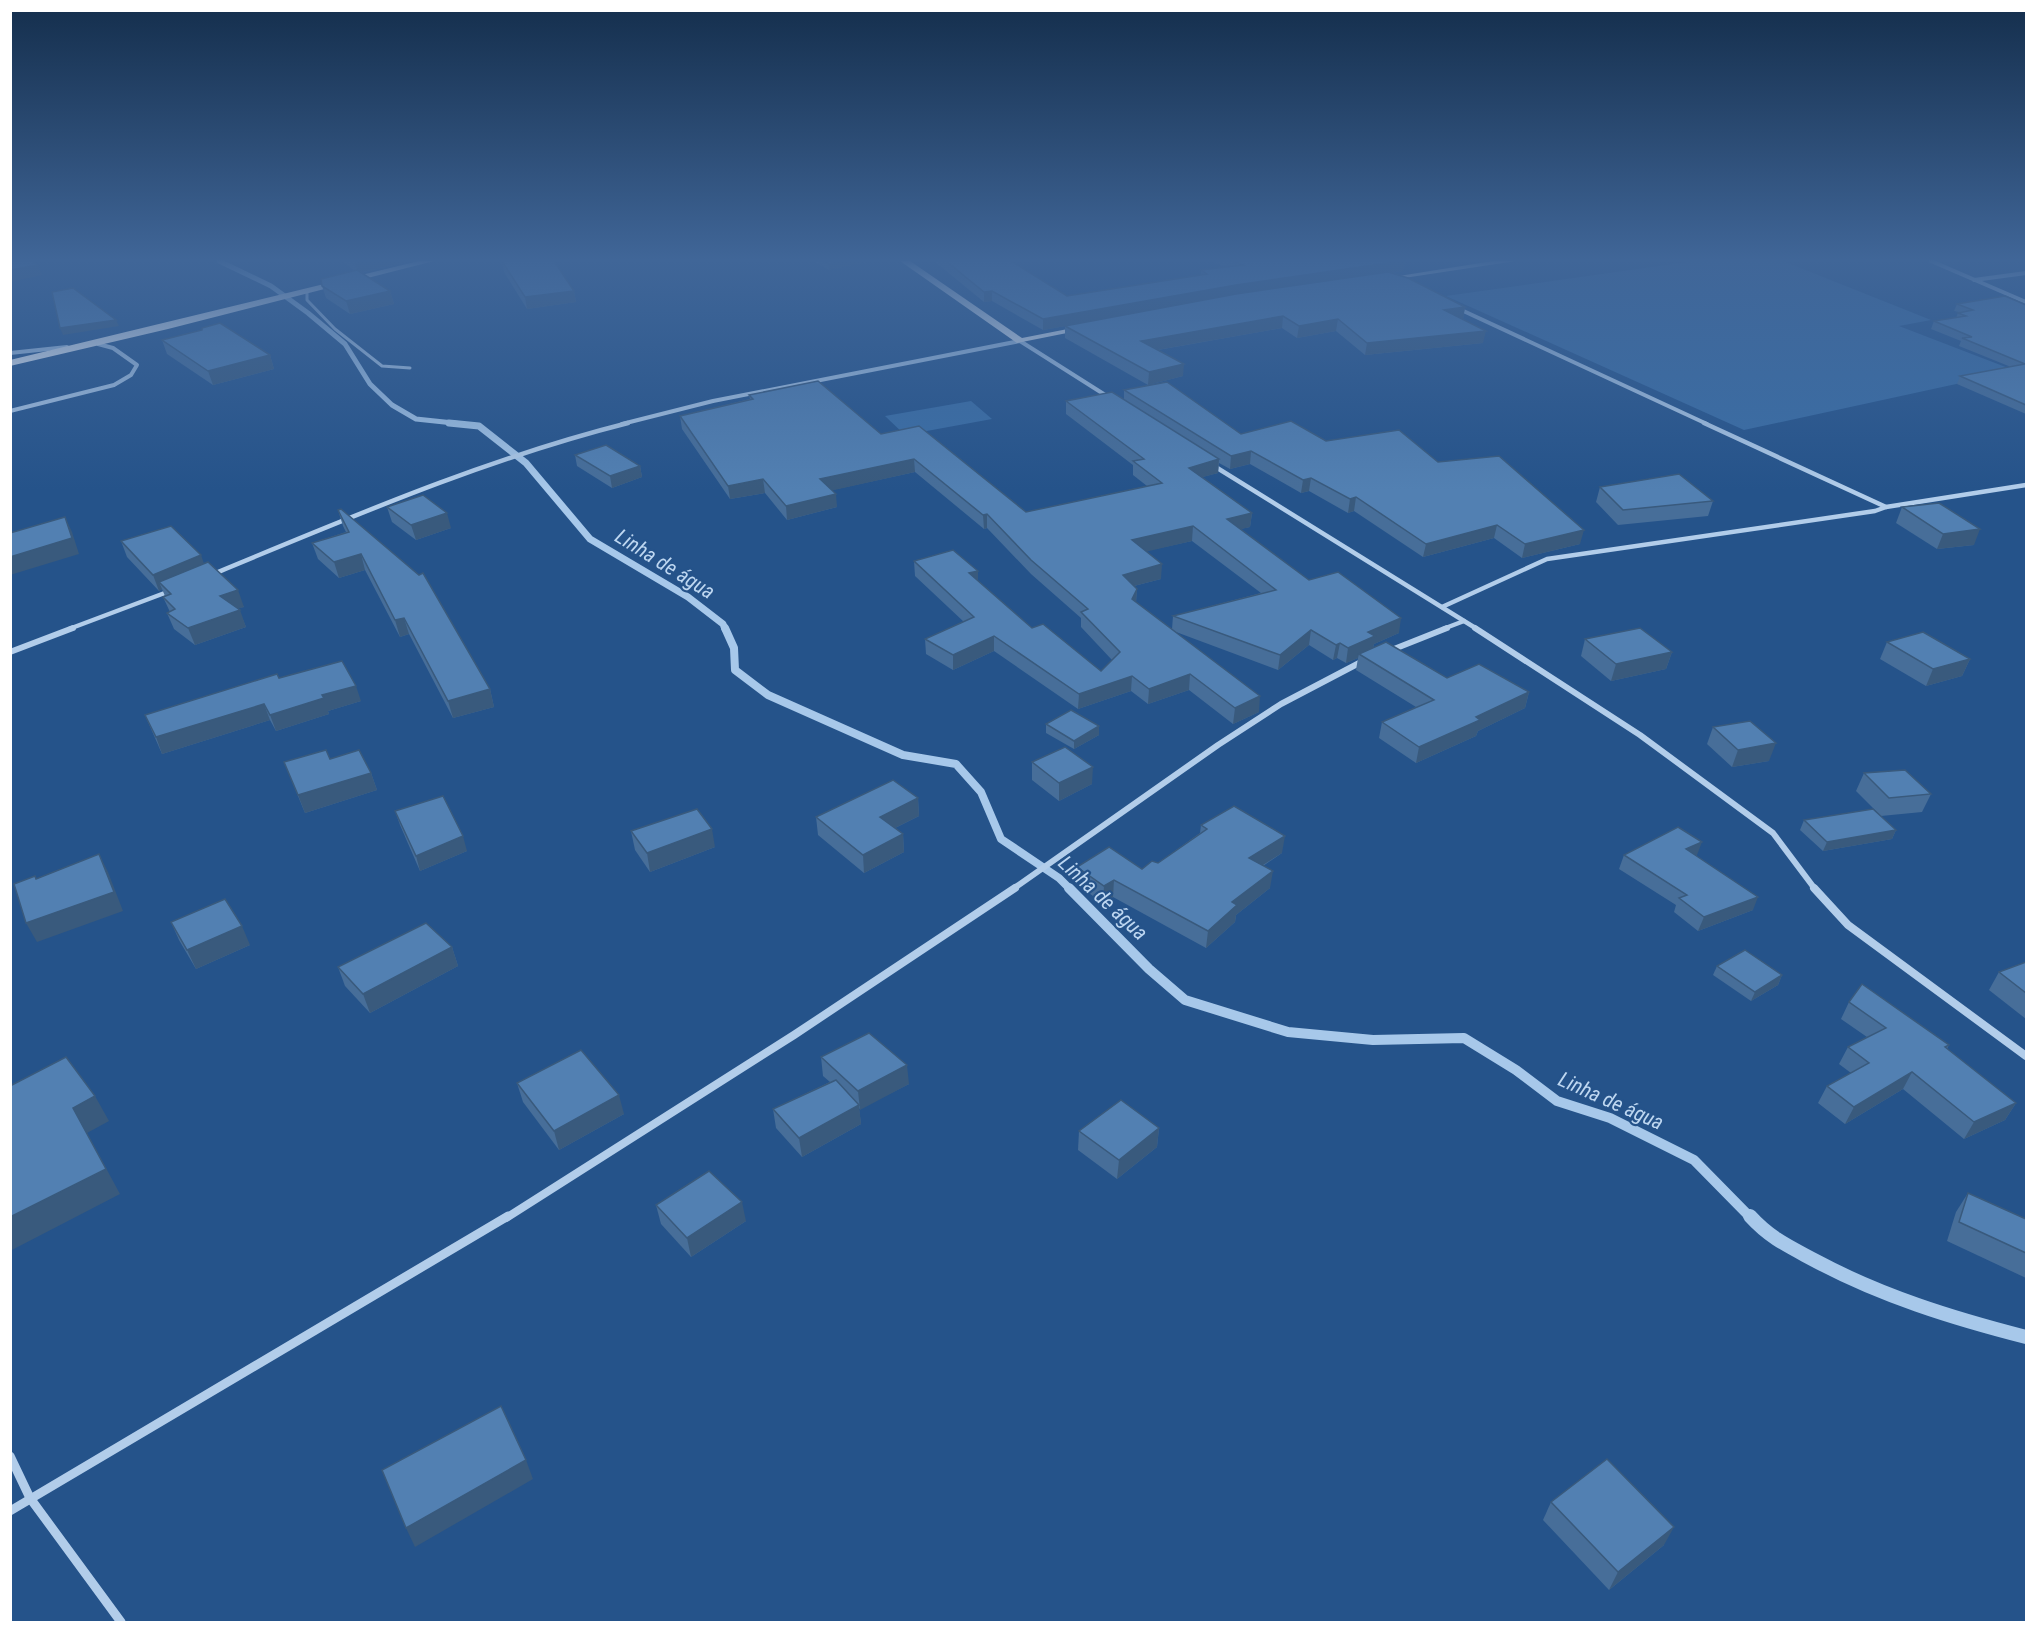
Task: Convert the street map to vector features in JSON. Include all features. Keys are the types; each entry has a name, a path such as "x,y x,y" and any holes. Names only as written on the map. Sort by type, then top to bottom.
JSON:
{"main road":[{"path":"10,363 126,337"},
{"path":"1016,337 1020,340 1036,337"}],"street":[{"path":"1521,337 1886,507"},
{"path":"209,575 432,484 535,449 713,401 1020,340 1113,400"},
{"path":"10,353 104,343 137,365 136,371 114,385 10,411"},
{"path":"1208,462 1442,607 1640,735 1773,833 1816,891 1848,925 2026,1056"},
{"path":"1442,607 1547,559 1863,513 1886,507 2026,485"},
{"path":"10,652 177,588"},
{"path":"1380,655 1464,621"},
{"path":"10,1511 468,1242 794,1035 1013,889 1218,745 1281,704 1351,666 1371,658"},
{"path":"10,1456 30,1498 121,1623"}],"lane":[{"path":"345,337 382,366 410,368"}],"shaded area":[{"path":"1538,337 1928,337 2016,371 1744,430"},
{"path":"971,401 992,419 905,435 885,416"}],"building":[{"path":"173,337 242,337 270,355 208,371 162,340"},
{"path":"1085,337 1163,337 1141,341 1184,364 1149,372"},
{"path":"1360,337 1424,337 1367,343"},
{"path":"2026,337 2026,405 1960,376 2025,364 1962,338"},
{"path":"818,381 881,434 919,426 1026,512 1162,483 1133,461 1144,459 1066,401 1112,392 1219,459 1189,468 1252,513 1227,519 1309,580 1338,572 1401,618 1368,632 1375,636 1348,648 1340,643 1336,645 1311,630 1280,655 1173,616 1276,590 1193,526 1132,540 1162,564 1123,575 1137,589 1132,599 1260,696 1235,708 1190,674 1149,689 1132,676 1079,694 994,636 953,655 925,639 974,617 914,561 953,550 978,571 969,573 1032,628 1043,624 1101,671 1120,652 1081,612 1088,609 1031,560 987,514 983,515 914,459 820,479 836,494 786,506 763,479 728,486 680,416 753,399 749,395"},
{"path":"1167,382 1241,434 1291,421 1326,441 1399,430 1438,462 1499,456 1584,530 1525,544 1497,525 1426,544 1356,497 1350,499 1311,478 1303,480 1251,451 1231,456 1124,390"},
{"path":"606,445 640,466 610,476 575,455"},
{"path":"1679,474 1713,501 1623,510 1600,487"},
{"path":"423,495 447,513 411,525 387,507"},
{"path":"1939,503 1980,529 1943,534 1902,507"},
{"path":"341,509 419,575 423,573 490,689 448,701 404,618 395,620 361,554 334,562 312,543 349,532 338,510"},
{"path":"65,517 72,538 10,557 10,533"},
{"path":"171,526 201,555 153,575 121,541"},
{"path":"208,562 238,590 220,596 240,610 188,628 167,613 175,609 163,597 171,594 159,582"},
{"path":"1640,628 1672,652 1616,664 1585,639"},
{"path":"1923,632 1970,659 1933,669 1887,642"},
{"path":"1386,642 1447,678 1479,664 1529,692 1476,717 1480,720 1419,747 1382,722 1434,700 1359,654"},
{"path":"342,661 356,686 322,695 324,698 270,715 264,704 156,737 145,715 277,674 279,678"},
{"path":"1071,710 1099,726 1074,741 1046,724"},
{"path":"1750,721 1776,743 1738,750 1713,727"},
{"path":"1065,747 1093,767 1059,783 1032,762"},
{"path":"326,750 330,759 359,750 371,773 298,795 284,762"},
{"path":"1905,770 1931,794 1889,798 1864,773"},
{"path":"893,780 918,798 880,817 903,834 863,855 816,817"},
{"path":"443,796 463,836 416,856 395,811"},
{"path":"1234,806 1285,836 1249,858 1273,871 1232,902 1237,905 1208,931 1114,880 1104,886 1077,867 1109,847 1142,869 1152,861 1158,863 1207,829 1201,825"},
{"path":"697,809 712,829 647,853 631,831"},
{"path":"1873,809 1896,830 1827,842 1804,820"},
{"path":"1678,827 1702,842 1686,849 1758,897 1704,917 1679,898 1687,895 1624,855"},
{"path":"99,854 114,892 26,923 14,884 35,876 36,879"},
{"path":"225,899 242,926 187,950 171,922"},
{"path":"426,923 452,947 363,994 338,967"},
{"path":"1745,950 1782,975 1755,992 1717,966"},
{"path":"2026,962 2026,993 1999,972"},
{"path":"1862,984 1949,1045 1945,1047 2016,1103 1974,1122 1912,1072 1854,1107 1827,1086 1869,1063 1848,1047 1886,1028 1849,1002"},
{"path":"869,1033 907,1065 858,1091 821,1057"},
{"path":"581,1050 619,1095 554,1131 517,1083"},
{"path":"66,1057 95,1096 73,1108 106,1169 10,1217 10,1086"},
{"path":"836,1080 859,1105 799,1138 773,1109"},
{"path":"1121,1100 1159,1128 1119,1160 1079,1131"},
{"path":"709,1171 742,1202 687,1238 656,1205"},
{"path":"1968,1193 2026,1219 2026,1253 1959,1222"},
{"path":"501,1406 526,1460 406,1528 382,1470"},
{"path":"1607,1459 1674,1527 1618,1572 1551,1502"}],"waterway":[{"name":"Linha de água","path":"337,337 345,344 370,384 392,405 416,419 463,424"},
{"name":"Linha de água","path":"449,423 479,426 526,463 590,539 688,597 723,624 725,629"},
{"name":"Linha de água","path":"725,628 734,648 735,670 768,695 903,755 956,764 981,792 1001,839 1059,878 1069,888"},
{"name":"Linha de água","path":"1069,888 1149,969 1185,1000 1288,1032 1373,1040 1464,1038 1516,1070 1557,1101 1610,1118 1694,1160 1751,1218"},
{"name":"Linha de água","path":"1750,1216 1772,1236 1788,1246 1865,1285 1944,1314 2026,1337"}]}
